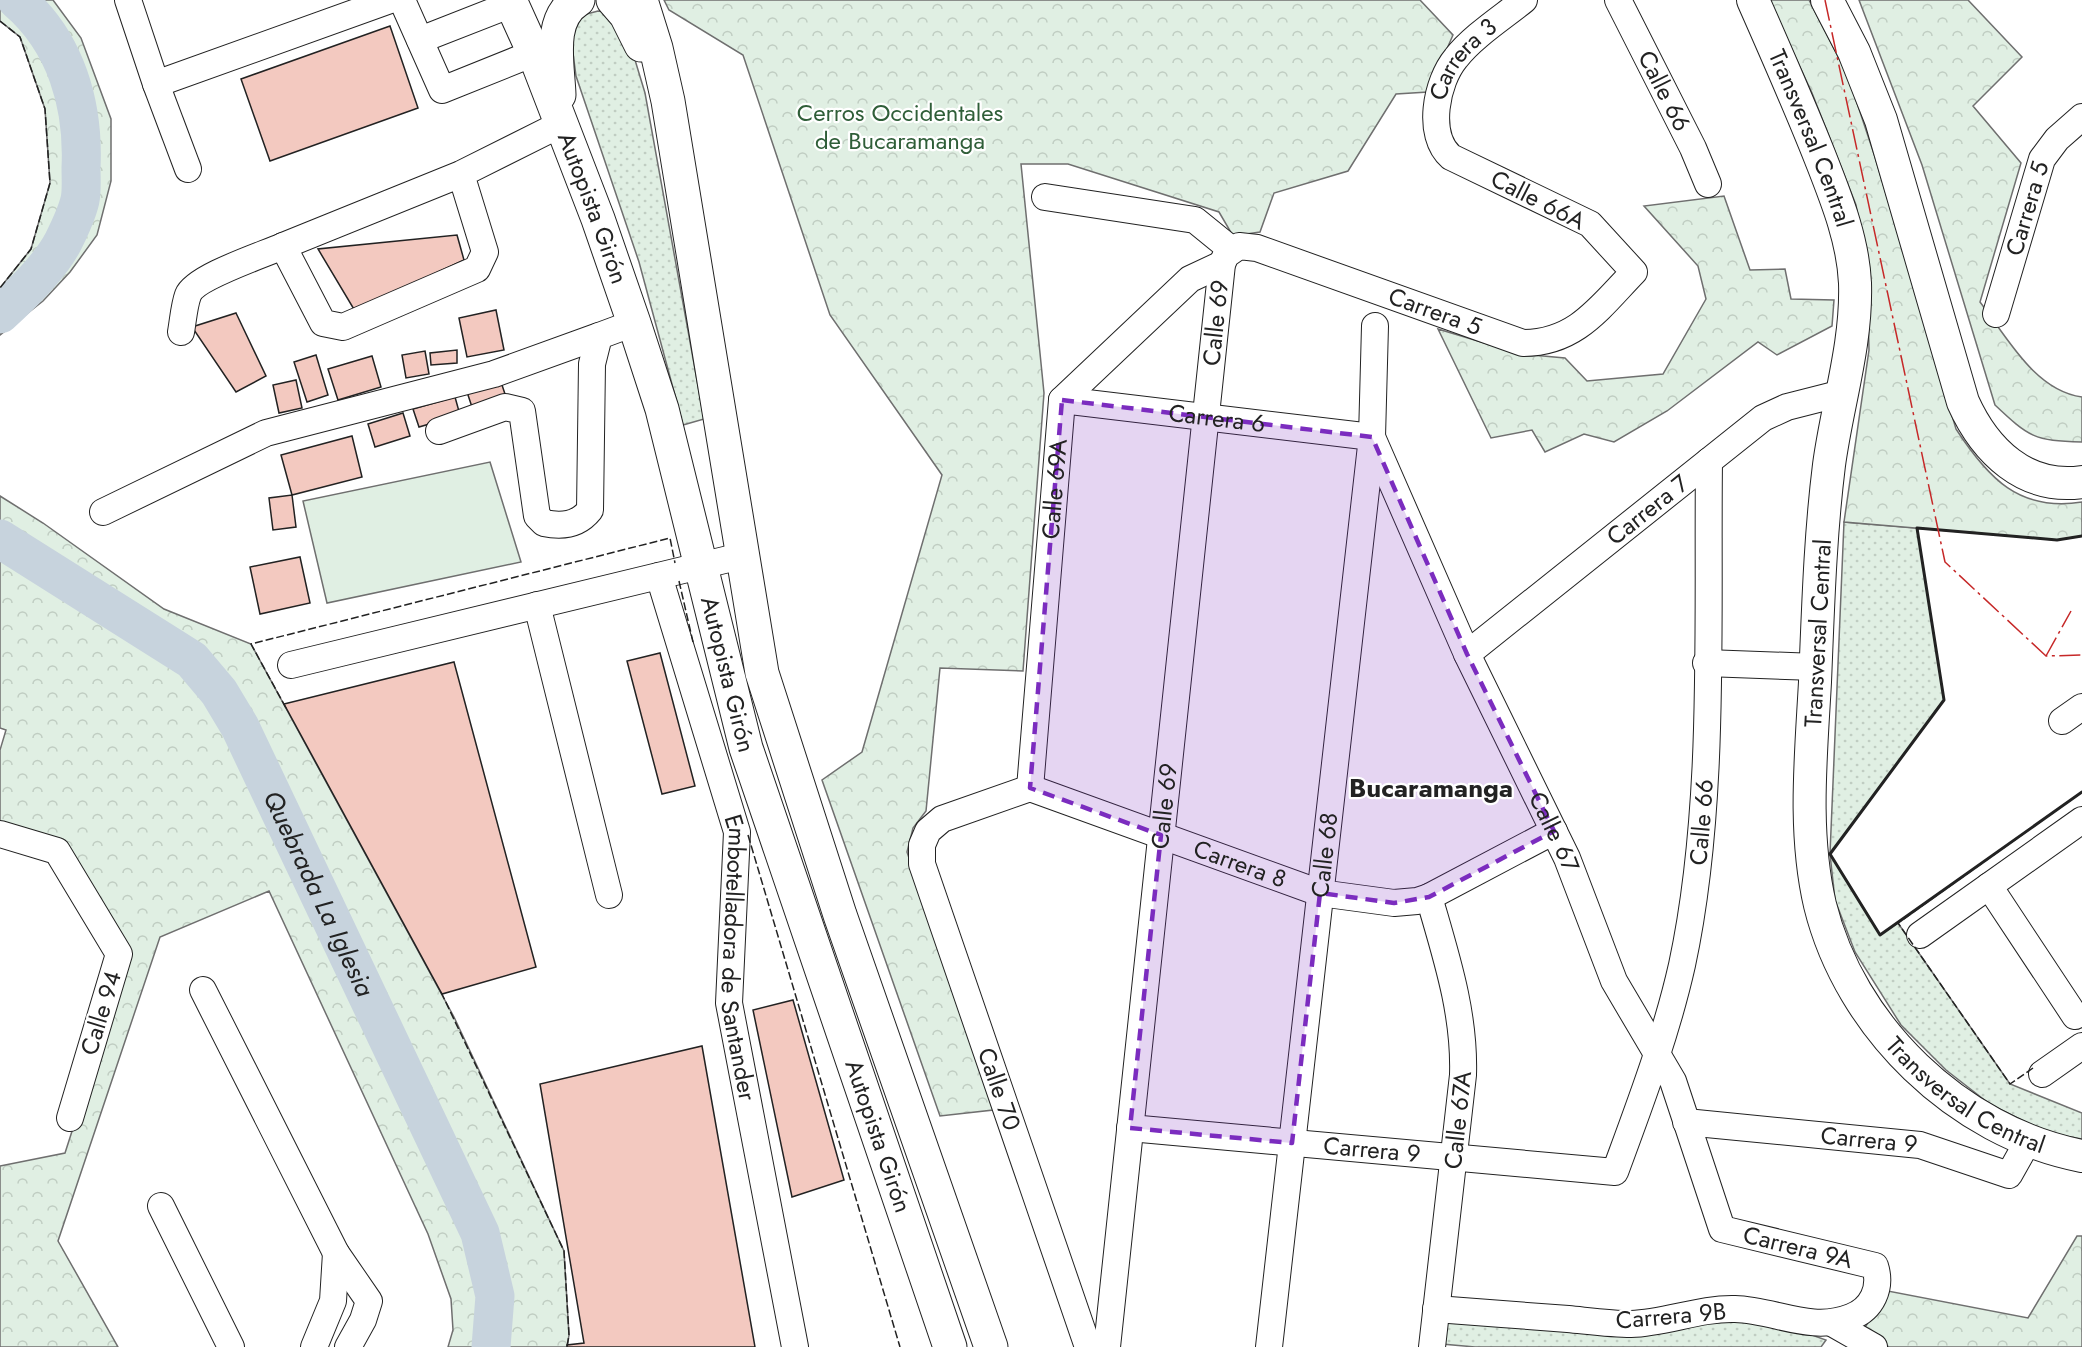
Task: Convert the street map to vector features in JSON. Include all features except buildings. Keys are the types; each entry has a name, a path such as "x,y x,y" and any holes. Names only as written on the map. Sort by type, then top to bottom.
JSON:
{"highway":[{"path":"561,124 558,27 566,8 578,0"},
{"path":"613,0 626,15 668,101"},
{"name":"Autopista Girón","path":"641,0 668,101 753,628 772,710 840,915 991,1347"},
{"name":"Autopista Girón","path":"511,2 534,53 634,323 662,409 746,748 950,1347"}],"main road":[{"name":"Transversal Central","path":"1752,0 1807,124 1846,231 1855,280 1855,307 1825,504 1809,831 1815,878 1831,938 1862,999 1901,1053 1950,1096 2028,1141 2082,1156"},
{"path":"1827,0 1854,52 1881,120 1963,402 1970,418 1991,449 2011,466 2031,477 2047,481 2082,482"}],"street":[{"path":"128,0 188,169"},
{"path":"156,84 390,0"},
{"path":"402,0 442,90 534,53"},
{"name":"Carrera 3","path":"1437,137 1440,97 1448,70 1456,57 1524,0"},
{"name":"Calle 66","path":"1618,0 1693,148 1708,184"},
{"path":"420,40 511,2"},
{"name":"Carrera 5","path":"1996,314 2042,159 2057,139 2082,117"},
{"path":"181,332 188,294 194,287 211,277 461,174 561,124"},
{"name":"Calle 66A","path":"1437,137 1443,149 1451,157 1590,224 1634,272"},
{"path":"283,246 323,323 343,327 477,269 485,252 461,174"},
{"path":"1045,197 1195,220 1227,257 1190,279 1062,400"},
{"name":"Carrera 5","path":"1227,257 1239,246 1257,248 1522,343 1542,343 1565,336 1588,320 1634,272"},
{"name":"Calle 69","path":"1107,1347 1205,418 1227,257"},
{"path":"103,512 266,433 494,374 634,323"},
{"name":"Calle 68","path":"1269,1347 1372,437 1375,326"},
{"path":"439,431 506,407 522,411 537,516 544,523 552,525 574,523 584,518 590,510 592,364 599,336"},
{"name":"Carrera 7","path":"1467,654 1774,412 1842,393"},
{"name":"Carrera 6","path":"1062,400 1372,437"},
{"name":"Calle 69A","path":"1030,788 1062,400"},
{"name":"Calle 67","path":"1372,437 1467,654 1554,831 1614,981 1673,1081 1722,1229"},
{"name":"Calle 66","path":"1615,1172 1658,1056 1682,965 1698,857 1706,663 1709,461"},
{"path":"291,665 741,556"},
{"name":"Embotelladora de Santander","path":"659,576 737,832 729,1003 795,1347"},
{"path":"537,605 609,895"},
{"path":"1706,663 1816,667"},
{"name":"Calle 70","path":"1030,788 942,819 928,831 922,845 922,864 1088,1347"},
{"name":"Carrera 8","path":"1030,788 1320,893 1394,903 1418,901 1429,897 1554,831"},
{"path":"1920,935 2082,820"},
{"name":"Calle 94","path":"0,834 57,851 119,954 70,1118"},
{"path":"1989,886 2075,1016"},
{"name":"Calle 67A","path":"1429,897 1454,984 1464,1046 1432,1347"},
{"path":"203,990 336,1254 369,1301 363,1320 348,1347"},
{"path":"2042,1074 2082,1046"},
{"name":"Carrera 9","path":"1686,1122 1920,1145 2009,1174 2028,1141"},
{"name":"Carrera 9","path":"1130,1128 1615,1172"},
{"path":"161,1206 231,1347"},
{"name":"Carrera 9A","path":"1722,1229 1875,1266"},
{"path":"314,1347 333,1301 336,1254"},
{"name":"Carrera 9B","path":"1436,1309 1631,1324 1735,1309 1813,1324 1832,1323 1852,1317 1864,1309 1875,1296 1878,1275 1875,1266"},
{"name":"Carrera 9B","path":"1832,1323 1874,1347"}],"highlighted area":[{"path":"1062,400 1372,437 1467,654 1554,831 1429,897 1394,903 1320,893 1292,1143 1130,1128 1161,835 1030,788"}],"green space":[{"path":"0,0 53,0 81,38 111,119 111,181 97,235 70,272 43,301 0,335 0,288 31,249 50,183 45,109 20,37 0,21"},
{"name":"Cerros Occidentales de Bucaramanga","path":"664,0 1420,0 1453,35 1428,92 1396,94 1348,171 1274,193 1260,232 1233,236 1219,212 1068,164 1021,164 1044,393 1023,671 940,668 926,811 913,828 907,852 993,1110 940,1116 822,780 862,752 942,475 830,315 743,55 669,10"},
{"path":"1769,0 1809,0 1848,76 1875,157 1956,429 1980,462 2007,488 2040,502 2060,504 2082,502 2082,536 2057,540 1844,522 1869,350 1867,266 1856,205 1812,93"},
{"path":"1859,0 1968,0 2022,57 1973,106 2021,163 1980,302 2036,374 2065,393 2082,397 2082,442 2053,440 2033,435 2016,424 1995,405 1922,165"},
{"path":"598,11 612,13 632,50 645,93 704,419 683,425 639,262 576,76 571,38 575,26 583,15"},
{"path":"1724,196 1750,270 1785,269 1791,299 1834,300 1832,326 1777,355 1758,342 1667,411 1614,442 1584,434 1545,452 1532,430 1491,438 1438,329 1521,354 1565,358 1587,381 1663,374 1706,299 1698,266 1644,206"},
{"path":"490,462 521,562 327,603 303,501"},
{"path":"0,496 43,523 164,609 251,644 454,1017 564,1251 569,1335 567,1347 448,1347 453,1330 451,1299 428,1234 269,891 160,937 58,1241 118,1347 0,1347 0,1166 65,1153 129,954 67,844 0,825 0,750 6,730 0,728"},
{"path":"1844,522 1917,528 1944,700 1830,854"},
{"path":"1830,854 1880,935 1898,923 2010,1084 2082,1113 2082,1139 2048,1133 1991,1105 1946,1070 1901,1025 1855,952 1835,900"},
{"path":"2077,1236 2082,1236 2082,1347 1889,1347 1862,1332 1888,1291 2028,1318"},
{"path":"1729,1317 1770,1320 1826,1340 1821,1347 1475,1347 1442,1344 1445,1318"}],"waterway":[{"name":"Quebrada La Iglesia","path":"0,314 51,261 75,216 81,192 79,121 68,76 60,55 48,35 17,0"},
{"name":"Quebrada La Iglesia","path":"0,539 192,660 219,692 240,727 480,1233 495,1296 491,1347"}],"fence":[{"path":"0,21 20,37 45,109 50,183 31,249 0,288"},
{"path":"286,708 251,644 670,538 675,563"},
{"path":"679,581 693,642"},
{"path":"2033,1068 2010,1084 1898,923 2082,792"},
{"path":"748,835 900,1347"},
{"path":"441,992 564,1251 569,1335 567,1347"}],"wall":[{"path":"2082,536 2057,540 1917,528 1944,700 1830,854 1880,935 2082,792"}],"power":[{"path":"1825,0 1945,562 2046,656 2082,655"},
{"path":"2046,656 2071,611"}],"district":[{"name":"Bucaramanga","path":"1431,788"}]}
